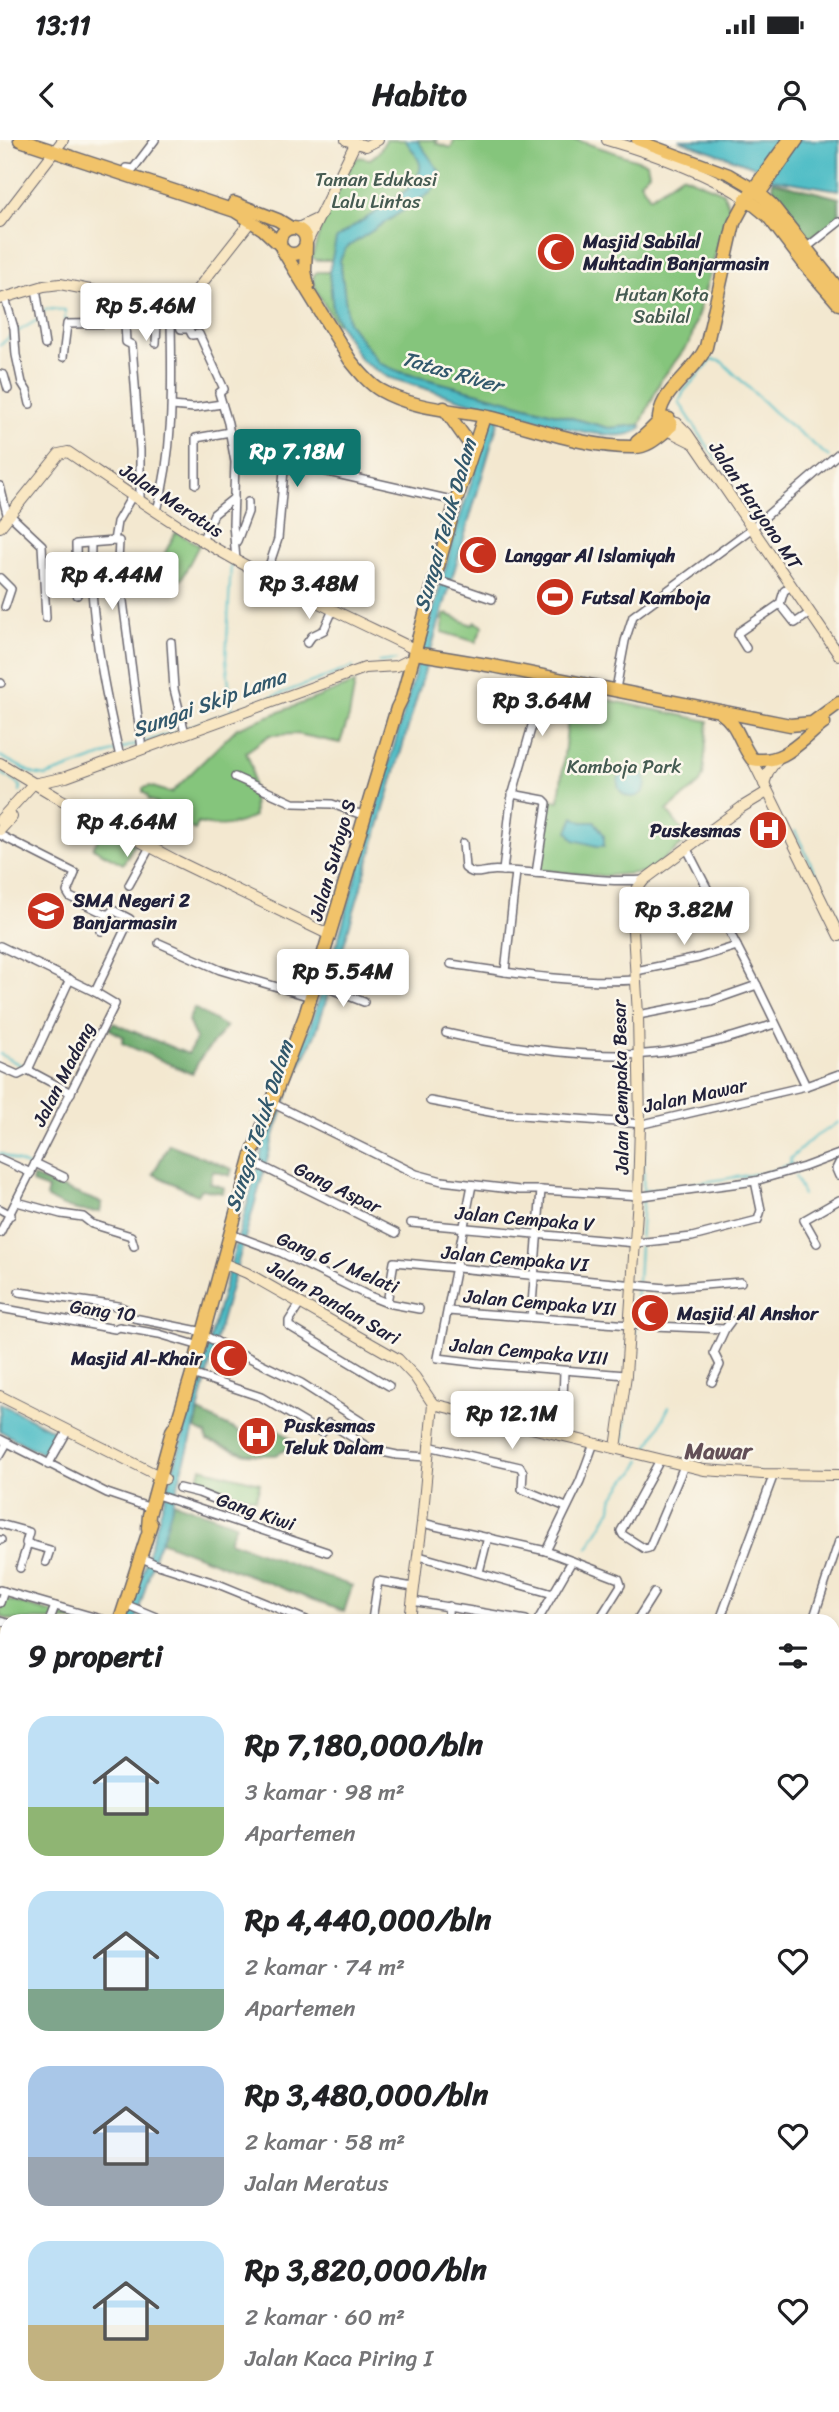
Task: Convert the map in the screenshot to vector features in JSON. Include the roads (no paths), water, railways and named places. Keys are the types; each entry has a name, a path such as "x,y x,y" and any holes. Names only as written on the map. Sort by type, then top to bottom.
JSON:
{"highway":[{"path":"20,140 58,146 235,211 278,219 304,232 307,243 305,271 310,296"},
{"path":"40,140 249,214 289,254 298,254 307,243"},
{"path":"294,228 283,232 281,247 350,360 378,388 417,404 491,418 595,443 631,447 665,424 677,383 701,358 706,347 738,213 753,195"},
{"path":"753,195 772,205 836,281"},
{"path":"753,195 806,266 839,304"},
{"path":"444,408 473,449"},
{"name":"Jalan Sutoyo S","path":"148,1528 162,1496 172,1431 195,1374 253,1163 310,997 318,984 330,934 397,708 396,696 413,653 425,599 437,580 456,501 473,449 491,418"},
{"path":"413,653 437,655 616,689 790,725 812,723 839,703"},
{"path":"717,710 726,716 740,733 741,741 752,759 761,761 778,758 791,750 839,711"},
{"path":"740,733 751,716"},
{"path":"790,725 793,740 791,750"},
{"name":"Jalan Sutoyo S","path":"123,1614 142,1558 151,1508 163,1478"}],"main road":[{"path":"637,140 729,174 753,195 788,140"},
{"path":"765,178 798,140"}],"street":[{"path":"125,168 133,169 155,140"},
{"path":"307,243 350,142 366,146 378,140"},
{"path":"607,140 661,157 753,195"},
{"path":"0,222 58,146"},
{"path":"30,404 16,355 14,332 3,298 60,284 177,305 188,300 200,287 249,214"},
{"path":"294,228 318,219"},
{"path":"806,247 839,222"},
{"path":"36,288 45,345"},
{"path":"156,344 158,303"},
{"path":"177,305 181,329 189,329 192,335 199,334 224,389 219,393 230,432 234,462 232,500 236,542"},
{"path":"157,511 165,483 172,406 171,322 177,316"},
{"path":"63,357 67,324 125,323 126,342 132,345 140,450 136,498 117,522 114,541"},
{"path":"0,374 4,375 8,390"},
{"path":"172,406 194,408 222,404"},
{"name":"Jalan Haryono MT","path":"665,424 683,428 839,655"},
{"path":"196,484 196,438 230,432"},
{"name":"Jalan Meratus","path":"11,518 59,454 68,452 202,541 413,653"},
{"path":"616,689 625,641 633,616 751,530 834,457"},
{"path":"266,575 278,539 284,471 319,470 456,501"},
{"path":"0,486 11,518 42,545 46,618"},
{"path":"202,541 214,514 232,500"},
{"path":"232,558 247,515 248,502"},
{"path":"0,527 11,518"},
{"path":"77,595 76,544 119,541 118,562 141,745"},
{"path":"91,543 94,609 103,672 120,753"},
{"path":"0,578 11,589 5,607"},
{"path":"437,580 492,598"},
{"path":"746,648 738,635 739,632 780,604 784,591 791,586"},
{"path":"780,604 796,623 810,613"},
{"path":"307,643 312,636 326,628 333,610"},
{"path":"171,642 174,690 184,730"},
{"path":"0,820 32,781 66,777 141,745 365,668 397,666 413,653"},
{"path":"503,871 512,794 546,676"},
{"path":"766,788 768,772 778,758"},
{"path":"752,759 839,936"},
{"path":"0,763 150,847 330,934"},
{"path":"235,777 292,803 332,804 365,816"},
{"path":"32,781 0,833 75,873 67,893 70,897 108,915"},
{"name":"Jalan Cempaka Besar","path":"616,1448 626,1376 633,1284 641,1243 644,1124 631,901 633,893 645,880 766,788"},
{"path":"512,794 544,800 547,803 537,873"},
{"path":"463,843 466,859 464,868 469,872 480,874 491,870 617,881 645,880"},
{"path":"129,885 150,847"},
{"path":"687,849 806,1086"},
{"path":"505,972 516,872"},
{"path":"0,946 95,992 131,920 113,909 101,931"},
{"path":"159,943 220,970 310,997"},
{"path":"451,964 596,980 636,976 737,946"},
{"path":"0,1066 18,1075 28,1070 70,979"},
{"path":"318,984 364,1002"},
{"path":"638,1015 711,1001 757,985"},
{"name":"Jalan Madang","path":"0,1233 115,1004 95,992"},
{"path":"446,1034 537,1048 638,1055 708,1044 775,1024"},
{"path":"28,1070 71,1093"},
{"name":"Jalan Mawar","path":"430,1101 495,1113 644,1124 806,1086 839,1074"},
{"path":"272,1103 416,1174 519,1191 642,1196 755,1181 839,1154"},
{"path":"0,1159 31,1173"},
{"path":"35,1163 64,1177"},
{"name":"Gang Aspar","path":"253,1163 396,1233"},
{"path":"839,1163 836,1169 839,1176"},
{"name":"Jalan Cempaka V","path":"411,1223 641,1243 692,1237 755,1222 761,1214 755,1181"},
{"name":"Jalan Cempaka VIII","path":"472,1185 439,1358 626,1376"},
{"path":"531,1317 541,1190"},
{"path":"817,1243 804,1224 805,1219 839,1200"},
{"path":"17,1202 83,1217 92,1224 131,1236 134,1246"},
{"path":"0,1209 10,1215"},
{"name":"Gang 6 / Melati","path":"234,1234 282,1253 387,1303 419,1309"},
{"name":"Jalan Cempaka VI","path":"387,1303 394,1262 666,1288 741,1282"},
{"name":"Jalan Pandan Sari","path":"226,1264 398,1359 415,1377 433,1404"},
{"path":"19,1292 118,1306 128,1310 134,1318 218,1341 301,1383 365,1424"},
{"path":"300,1304 289,1321 289,1326 389,1386"},
{"name":"Gang 10","path":"0,1308 115,1329 119,1327 204,1338"},
{"name":"Jalan Cempaka VII","path":"448,1311 629,1325 725,1329"},
{"path":"712,1382 720,1364 714,1353 731,1321"},
{"path":"557,1434 563,1400 564,1371"},
{"path":"195,1374 261,1397 322,1433 329,1423 373,1450 397,1455 428,1451 520,1467 523,1472 522,1489 566,1507"},
{"path":"0,1395 163,1478"},
{"path":"411,1614 419,1556 433,1404 704,1470 839,1475"},
{"path":"48,1465 68,1430"},
{"path":"0,1455 3,1441 107,1493 151,1508"},
{"path":"546,1551 580,1481 594,1443"},
{"path":"660,1460 621,1531 645,1549 649,1548 684,1466"},
{"path":"722,1614 775,1474"},
{"path":"179,1488 244,1511"},
{"name":"Gang Kiwi","path":"162,1496 327,1552"},
{"path":"422,1523 546,1551 591,1567 621,1582 602,1614"},
{"path":"0,1524 29,1532 20,1568"},
{"path":"43,1548 48,1537"},
{"path":"480,1572 488,1537"},
{"path":"815,1614 839,1541"},
{"path":"28,1544 50,1550 46,1562"},
{"path":"419,1556 553,1594"},
{"path":"142,1558 218,1584 291,1614"},
{"path":"541,1614 572,1561"},
{"path":"373,1614 378,1581 413,1587"},
{"path":"0,1603 2,1590 83,1614"},
{"path":"641,1614 654,1593"},
{"path":"26,1609 30,1599"},
{"path":"412,1601 493,1614"},
{"path":"52,1614 55,1606"},
{"path":"128,1606 147,1614"},
{"path":"448,1614 449,1606"}],"water":[{"path":"405,140 417,140 440,172 437,184 430,193 346,248 340,260 348,322 379,363 400,372 609,428 642,427 632,433 597,434 504,410 501,412 341,955 315,1035 292,1084 276,1129 165,1531 155,1554 138,1614 130,1614 183,1437 268,1129 309,1029 338,940 461,514 495,410 387,377 361,360 333,310 329,272 336,239 411,185 419,174 420,164"},
{"path":"679,140 839,140 839,190 772,179 755,167"},
{"path":"632,769 642,773 646,783 642,793 632,797 622,793 618,783 622,773"},
{"path":"574,817 582,822 595,822 604,835 604,846 574,840 568,831"},
{"path":"0,1403 58,1433 48,1457 0,1431"}],"waterway":[{"path":"44,311 65,310 65,320 69,321"},
{"path":"126,321 143,318"},
{"path":"17,332 39,319"},
{"path":"0,345 12,335"},
{"path":"716,459 679,402 684,391 712,360 721,361 774,412 829,457"},
{"path":"834,461 839,465"},
{"path":"231,563 226,659 232,710"},
{"name":"Sungai Skip Lama","path":"379,662 396,660"},
{"name":"Sungai Skip Lama","path":"187,728 353,667"},
{"name":"Sungai Skip Lama","path":"144,742 176,732"},
{"name":"Sungai Skip Lama","path":"121,749 139,743"},
{"name":"Sungai Skip Lama","path":"0,756 34,774 46,776 116,751"},
{"path":"0,772 21,786 20,791"},
{"path":"795,831 839,921"},
{"path":"0,1054 26,1068"},
{"path":"644,1098 645,1121"},
{"path":"791,1165 790,1159 813,1138 839,1122"},
{"path":"643,1194 645,1126"},
{"path":"0,1153 29,1167"},
{"path":"645,1191 769,1172 791,1164"},
{"path":"795,1176 803,1195"},
{"path":"640,1240 643,1200"},
{"path":"638,1282 640,1245"},
{"path":"635,1324 637,1287"},
{"path":"633,1344 635,1329"},
{"path":"646,1452 669,1407"},
{"path":"623,1445 625,1420"},
{"path":"588,1548 611,1509 612,1500 641,1460"}],"place":[{"name":"Masjid Sabilal Muhtadin Banjarmasin","path":"556,252"},
{"name":"Langgar Al Islamiyah","path":"478,555"},
{"name":"Futsal Kamboja","path":"555,597"},
{"name":"Puskesmas","path":"768,830"},
{"name":"SMA Negeri 2 Banjarmasin","path":"46,911"},
{"name":"Masjid Al Anshor","path":"650,1313"},
{"name":"Masjid Al-Khair","path":"229,1358"},
{"name":"Puskesmas Teluk Dalam","path":"257,1436"}],"district":[{"name":"Mawar","path":"718,1451"}],"park label":[{"name":"Taman Edukasi Lalu Lintas","path":"376,190"},
{"name":"Hutan Kota Sabilal","path":"662,305"},
{"name":"Kamboja Park","path":"624,766"}],"water label":[{"name":"Tatas River","path":"452,372"},
{"name":"Sungai Teluk Dalam","path":"445,525"},
{"name":"Sungai Teluk Dalam","path":"259,1126"}]}
